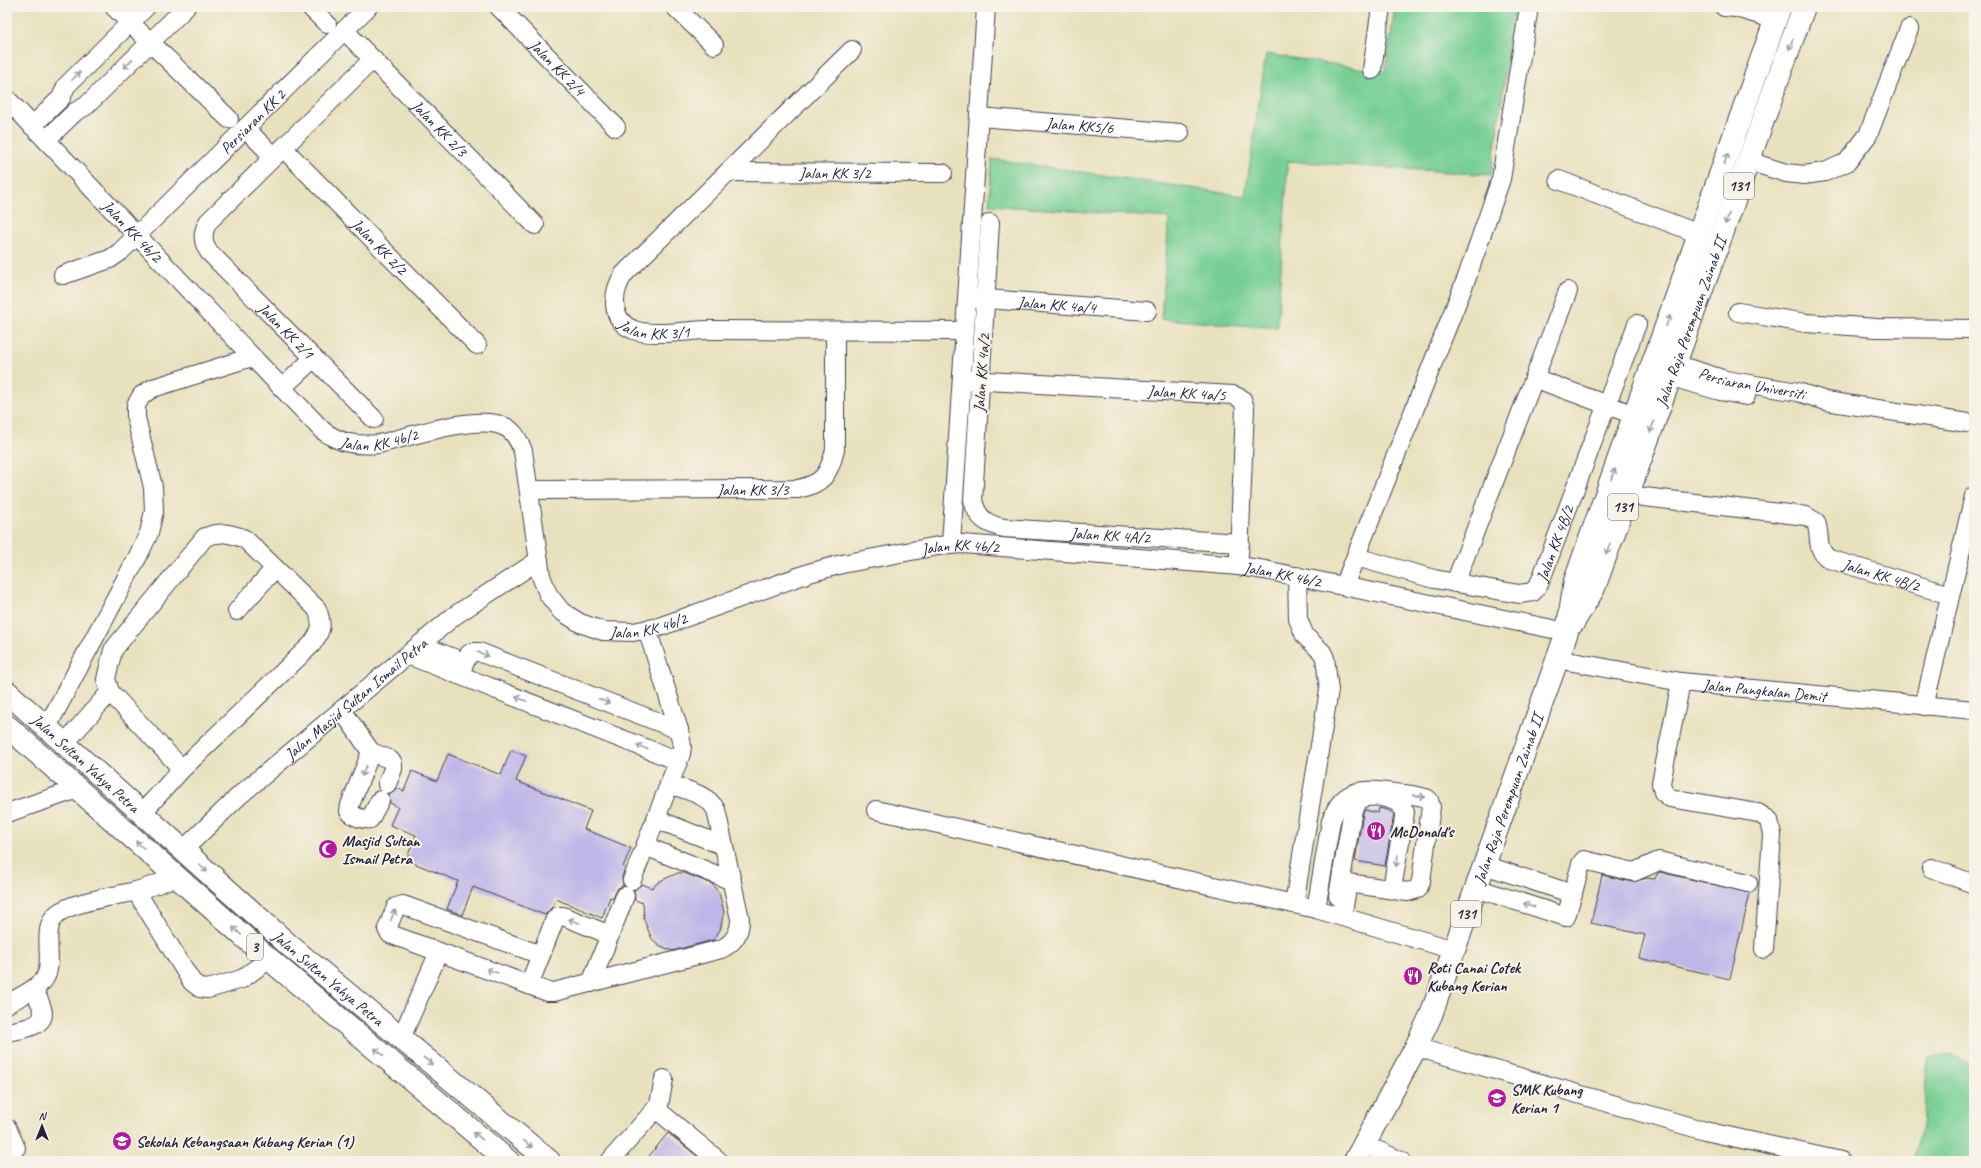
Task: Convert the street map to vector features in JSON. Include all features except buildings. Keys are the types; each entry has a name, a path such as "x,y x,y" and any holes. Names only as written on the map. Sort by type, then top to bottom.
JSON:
{"main road":[{"name":"Jalan Raja Perempuan Zainab II","path":"1567,632 1575,581 1634,415 1662,367 1748,161 1804,7"},
{"name":"Jalan Raja Perempuan Zainab II","path":"1360,1153 1416,1047 1430,1014 1567,632 1594,588 1628,495 1699,234 1778,13"},
{"name":"Jalan Sultan Yahya Petra","path":"7,692 290,946 549,1161"},
{"name":"Jalan Sultan Yahya Petra","path":"7,726 269,959 508,1161"}],"street":[{"path":"114,7 229,119"},
{"path":"32,126 61,98 66,86 146,7"},
{"path":"46,140 75,112 86,106 186,7"},
{"path":"310,7 327,24"},
{"name":"Persiaran KK 2","path":"63,276 115,256 368,7"},
{"name":"Jalan KK 2/4","path":"498,7 616,127"},
{"path":"675,7 714,45"},
{"path":"957,544 962,379 986,7"},
{"path":"1372,70 1382,7"},
{"path":"1344,586 1466,277 1505,166 1529,7"},
{"path":"1732,7 1778,13"},
{"path":"1748,161 1786,173 1804,175 1825,172 1847,162 1858,151 1868,135 1909,29"},
{"name":"Jalan KK 2/3","path":"344,30 535,225"},
{"name":"Jalan KK 3/1","path":"852,50 624,274 617,286 614,300 616,313 623,323 633,330 646,333 692,330 965,331"},
{"path":"279,152 373,59"},
{"path":"61,98 75,112"},
{"name":"Jalan KK 4b/2","path":"7,100 322,430 332,438 347,444 364,446 379,444 470,422 486,422 503,426 516,436 524,451 539,560 548,594 561,611 580,623 603,631 633,632 659,627 809,573 842,564 957,544 1239,566 1297,576 1567,632"},
{"name":"Jalan KK5/6","path":"979,117 1180,133"},
{"name":"Jalan KK 2/2","path":"245,128 279,152 477,345"},
{"name":"Jalan KK 2/1","path":"279,152 208,222 204,229 203,238 209,252 374,419"},
{"name":"Jalan KK 3/2","path":"728,172 943,173"},
{"path":"1559,180 1699,234"},
{"name":"Jalan KK 4a/2","path":"982,520 975,510 973,500 990,224"},
{"path":"1455,583 1568,291"},
{"name":"Jalan KK 4a/4","path":"967,297 1147,311"},
{"path":"1738,312 1806,323 1877,328 1974,329"},
{"name":"Jalan KK 4B/2","path":"1356,557 1434,579 1519,594 1533,592 1537,588 1637,324"},
{"name":"Jalan KK 3/3","path":"529,490 798,488 813,486 824,477 831,464 835,450 835,331"},
{"path":"47,727 149,533 154,511 153,487 136,418 136,405 142,395 153,388 252,357"},
{"path":"282,388 314,358"},
{"name":"Persiaran Universiti","path":"1662,367 1726,380 1798,392 1826,400 1974,424"},
{"path":"1534,378 1634,415"},
{"name":"Jalan KK 4a/5","path":"962,379 1233,395 1242,399 1245,408 1239,566"},
{"name":"Jalan KK 4B/2","path":"1628,495 1806,516 1816,522 1819,546 1822,554 1829,559 1950,595"},
{"path":"1924,706 1974,496"},
{"path":"957,544 982,520"},
{"name":"Jalan KK 4A/2","path":"982,520 991,525 1004,528 1240,543"},
{"path":"142,813 182,769 312,644 319,634 321,621 317,609 245,539 231,534 216,532 205,537 113,650 106,679 110,692 182,769"},
{"name":"Jalan Masjid Sultan Ismail Petra","path":"183,850 240,795 454,616 539,560"},
{"path":"237,611 275,568"},
{"path":"1294,904 1329,690 1325,658 1322,652 1305,636 1298,619 1297,576"},
{"path":"591,983 656,819 678,761 682,746 679,730 647,629"},
{"path":"414,650 678,761"},
{"path":"462,669 469,654 479,652 679,730"},
{"name":"Jalan Pangkalan Demit","path":"1557,659 1681,682 1974,710"},
{"path":"1681,682 1662,783 1663,792 1670,798 1758,813 1769,820 1772,835 1764,949"},
{"path":"65,743 110,692"},
{"path":"342,710 371,752 389,759 393,763 393,769 370,819 365,820 353,815 349,811 371,752"},
{"path":"541,955 403,905 397,906 388,927 388,933 529,985 554,992 715,951 727,946 736,937 740,925 740,912 716,810 712,803 706,798 669,784"},
{"path":"7,813 78,789"},
{"path":"1330,913 1335,881 1331,821 1335,810 1349,795 1358,791 1370,790 1426,798 1429,800 1431,807 1420,886 1413,892 1335,881"},
{"path":"1330,913 1335,881 1353,810 1360,799 1372,797 1393,800 1399,802 1404,808 1405,816 1392,890"},
{"path":"876,810 1294,904 1330,913 1454,950"},
{"path":"656,819 724,846"},
{"path":"645,846 732,881"},
{"path":"1476,888 1566,917 1581,864 1584,860 1634,872 1660,861 1748,883"},
{"path":"1484,865 1573,894"},
{"path":"1931,868 1974,884"},
{"path":"7,1004 34,989 44,979 48,970 50,927 56,915 65,908 136,891 176,877"},
{"path":"136,891 192,982 200,988 208,989 242,979 269,959"},
{"path":"529,985 555,919 558,916 610,935"},
{"path":"401,1038 439,952"},
{"path":"7,1032 34,1025 40,1021 43,1012 34,989"},
{"path":"1416,1047 1705,1131 1841,1161"},
{"path":"610,1161 656,1108 660,1101 664,1079"},
{"path":"656,1108 718,1161"},
{"path":"7,1128 16,1148"},
{"path":"1360,1153 1401,1161"}],"green space":[{"path":"1395,7 1515,7 1491,175 1288,161 1277,328 1161,319 1169,218 989,205 992,159 1245,196 1266,54 1385,72"},
{"path":"1950,1055 1974,1064 1974,1161 1914,1161 1922,1125 1928,1058"}],"place":[{"name":"McDonald's","path":"1376,831"},
{"name":"Masjid Sultan Ismail Petra","path":"328,849"},
{"name":"Roti Canai Cotek Kubang Kerian","path":"1413,976"},
{"name":"SMK Kubang Kerian 1","path":"1497,1098"},
{"name":"Sekolah Kebangsaan Kubang Kerian (1)","path":"122,1141"}]}
